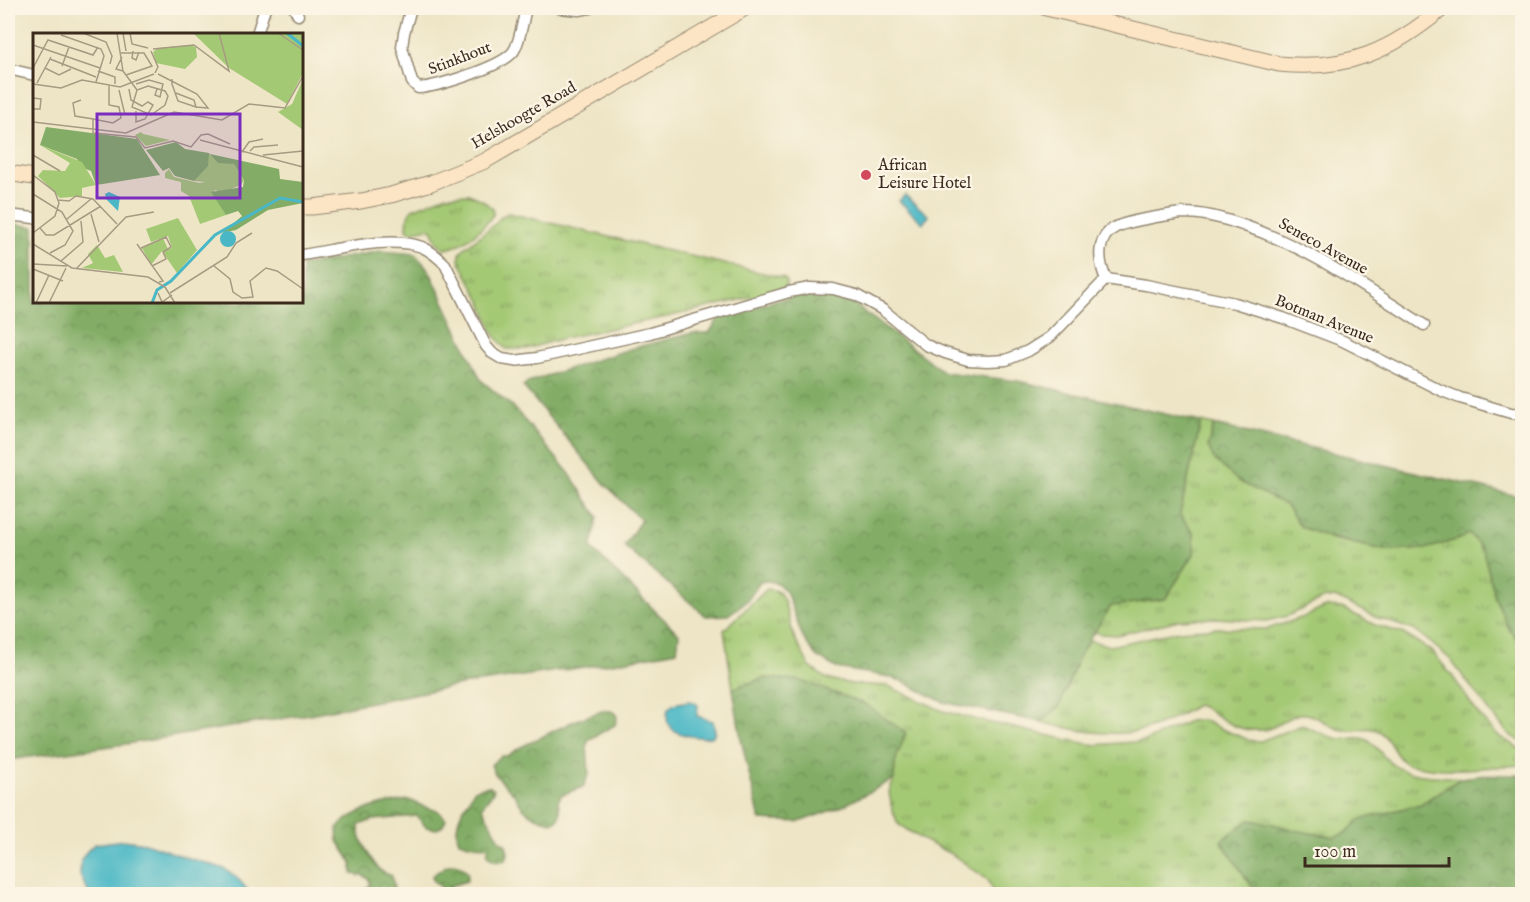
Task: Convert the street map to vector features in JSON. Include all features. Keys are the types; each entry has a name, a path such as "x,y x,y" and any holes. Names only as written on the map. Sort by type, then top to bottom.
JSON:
{"main road":[{"name":"Helshoogte Road","path":"303,207 361,201 391,195 431,183 485,161 745,8"},
{"path":"1046,8 1279,64 1308,67 1339,63 1366,56 1399,40 1443,8"},
{"path":"8,173 33,177"}],"street":[{"path":"257,33 265,8"},
{"name":"Stinkhout","path":"411,8 402,47 412,82 418,88 459,78 487,67 512,52 526,8"},
{"path":"559,8 579,10 590,8"},
{"path":"8,69 33,75"},
{"path":"8,214 33,218"},
{"name":"Seneco Avenue","path":"1106,279 1100,256 1101,245 1111,230 1134,221 1171,214 1207,216 1263,232 1299,248 1334,267 1424,325"},
{"path":"303,255 382,242 423,247 445,264 486,346 502,359 514,361 548,356 650,333 789,292 810,288 833,289 856,295 882,310 926,345 945,353 968,360 1006,360 1050,338 1106,279"},
{"name":"Botman Avenue","path":"1106,279 1235,303 1283,318 1343,341 1440,390 1511,413 1522,414"}],"green space":[{"path":"469,194 482,200 493,209 493,215 478,231 460,244 446,249 437,243 433,231 429,228 411,232 407,229 408,216 412,209 447,195"},
{"path":"508,213 784,278 786,288 671,316 564,338 526,349 506,349 493,333 483,305 459,260 461,251"},
{"path":"8,223 33,227 33,303 303,303 303,264 380,251 415,254 429,270 481,380 515,409 569,473 598,517 591,548 679,634 677,651 460,685 304,715 126,744 8,760"},
{"path":"819,292 851,302 944,372 1018,381 1201,422 1180,514 1194,534 1194,554 1165,599 1111,606 1080,654 1059,707 1041,722 943,702 902,681 836,668 816,656 803,638 786,591 777,583 760,582 748,600 728,615 706,616 624,546 641,520 604,483 523,386 528,382 633,348 692,333 709,333 719,318 777,300"},
{"path":"1201,422 1214,425 1208,446 1238,481 1286,505 1301,527 1332,539 1389,551 1425,549 1462,538 1469,532 1483,550 1510,631 1522,642 1522,742 1511,736 1450,659 1431,643 1414,630 1378,618 1335,597 1322,599 1288,616 1266,621 1216,618 1179,620 1117,635 1094,632 1111,606 1165,599 1194,554 1194,534 1180,514"},
{"path":"1214,425 1522,497 1522,642 1510,631 1495,598 1483,550 1469,533 1462,538 1425,549 1389,551 1332,538 1301,527 1286,505 1238,481 1214,459 1208,446"},
{"path":"767,589 780,593 794,637 810,667 827,679 852,684 888,686 943,711 1093,745 1146,741 1189,721 1203,720 1258,742 1302,725 1337,738 1359,738 1371,742 1393,765 1409,772 1461,778 1421,804 1359,820 1346,833 1334,837 1249,820 1221,841 1257,894 994,894 988,880 953,855 898,824 889,792 894,779 895,762 905,733 863,703 764,678 733,689 724,630"},
{"path":"1326,607 1342,608 1375,625 1402,633 1432,651 1478,714 1497,735 1522,750 1522,765 1457,769 1409,765 1401,760 1386,738 1375,729 1343,730 1306,714 1295,715 1264,730 1237,727 1197,705 1164,723 1131,732 1092,732 1041,722 1059,707 1080,654 1089,640 1110,646 1179,631 1216,628 1267,629"},
{"path":"764,678 798,680 863,703 906,733 895,762 894,779 843,806 799,822 760,820 741,739 733,689"},
{"path":"602,711 611,711 616,714 617,718 615,725 588,740 589,774 583,787 561,795 558,802 560,815 555,822 540,819 531,814 497,777 491,765 502,756 507,756 574,721"},
{"path":"1522,775 1522,894 1257,894 1221,841 1249,820 1334,837 1346,833 1359,820 1421,804 1461,778"},
{"path":"490,786 494,789 482,807 500,840 506,845 508,853 506,860 503,861 495,860 487,854 489,847 459,841 458,836 459,818 472,792"},
{"path":"409,800 437,810 446,819 443,825 437,829 426,827 417,816 373,820 359,825 360,836 368,854 380,870 392,876 394,888 387,894 359,894 370,885 369,879 352,873 352,863 338,841 337,828 344,821 361,812 380,805"},
{"path":"452,864 461,866 468,874 467,881 450,886 452,890 464,894 446,894 434,882 432,876"}],"water":[{"path":"905,195 929,216 923,223 899,201"},
{"path":"689,701 698,705 697,716 713,721 715,731 713,736 685,735 674,731 669,726 668,709 674,704"},
{"path":"124,840 145,843 225,869 251,894 89,894 80,875 81,860 95,844"}],"place":[{"name":"African Leisure Hotel","path":"866,175"}]}
